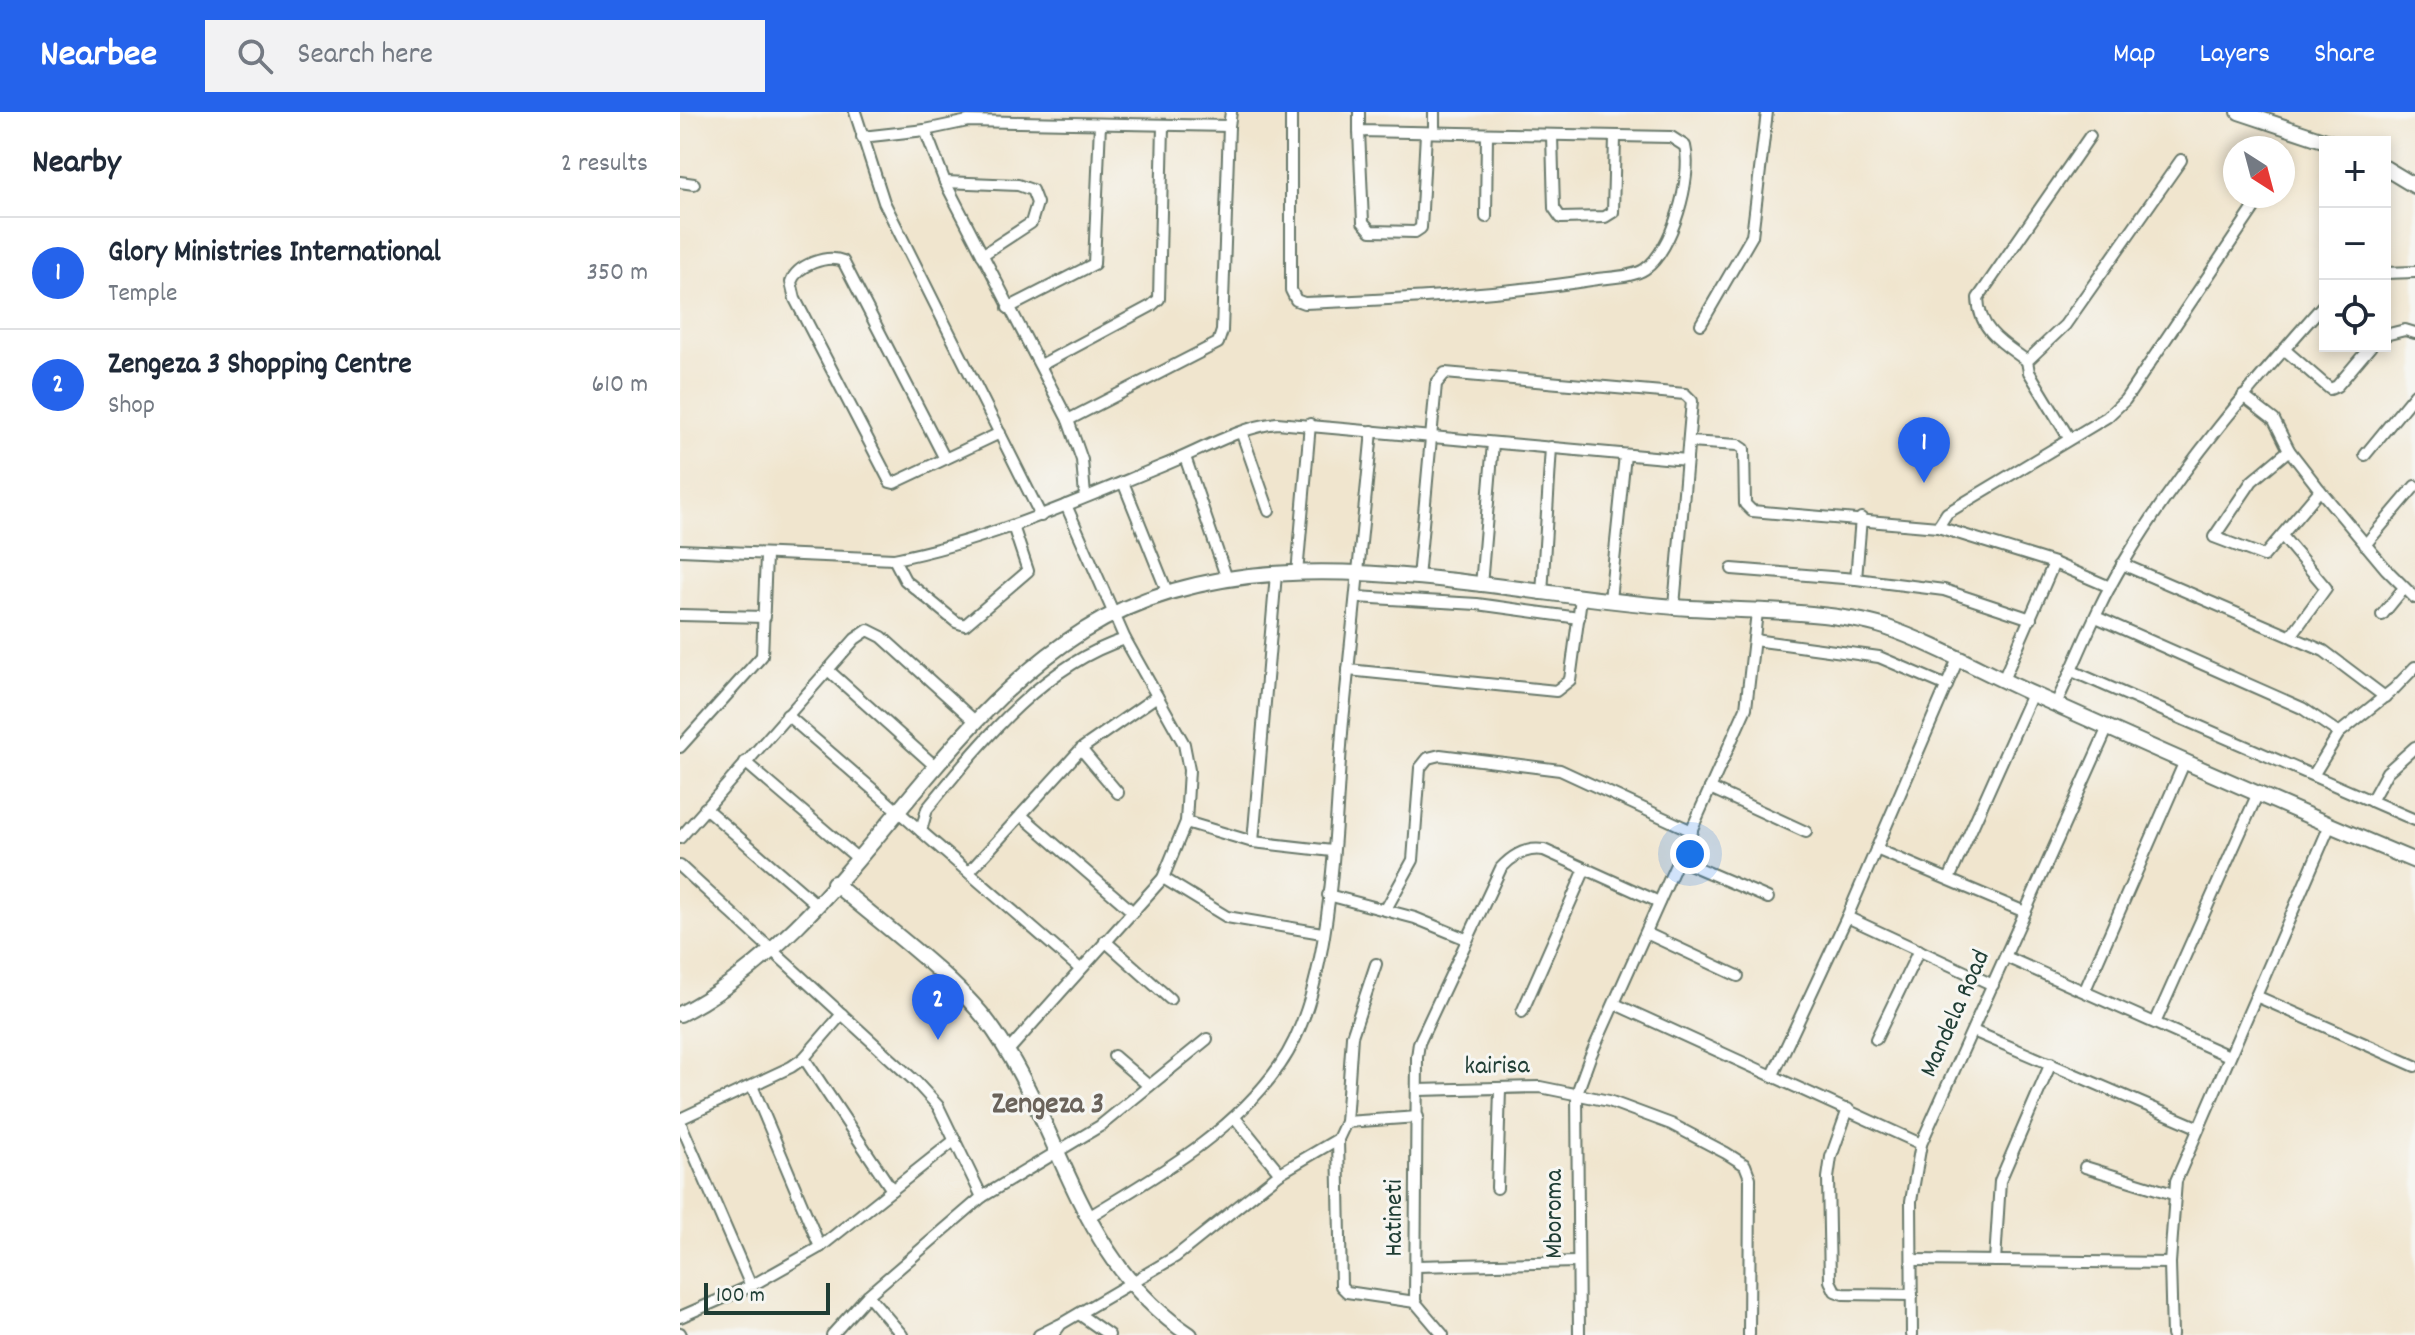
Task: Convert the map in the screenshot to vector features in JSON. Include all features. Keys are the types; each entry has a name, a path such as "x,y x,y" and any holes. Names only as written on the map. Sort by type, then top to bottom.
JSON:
{"street":[{"path":"855,112 884,202 1041,516"},
{"path":"1068,420 1218,343 1222,331 1231,112"},
{"path":"1291,112 1291,290 1296,300 1304,303 1500,292 1640,272 1650,265 1673,226 1682,202 1687,155 1685,146 1671,137 1359,131"},
{"path":"1359,112 1363,222 1371,231 1415,232 1421,228 1434,112"},
{"path":"1701,324 1755,228 1767,112"},
{"path":"2239,112 2319,139"},
{"path":"862,137 925,130 968,121 1100,124 1116,118 1163,125 1229,126"},
{"path":"1008,308 1094,264 1100,124"},
{"path":"1041,365 1159,299 1163,125"},
{"path":"925,130 945,182 1068,420 1082,460 1085,496"},
{"path":"1486,217 1487,134"},
{"path":"1552,136 1554,208 1561,218 1605,217 1613,212 1615,138"},
{"path":"2069,438 2029,372 2027,361 1994,337 1978,308 1978,298 2090,136"},
{"path":"2027,361 2065,325 2181,160"},
{"path":"2391,172 2415,186"},
{"path":"680,182 694,184"},
{"path":"945,182 1026,186 1032,190 1037,203 1031,223 982,255"},
{"path":"1938,527 1947,513 2107,417 2125,400 2254,208"},
{"path":"945,459 843,261 827,258 798,271 791,282 795,299 890,482 945,459 1000,433"},
{"path":"2391,273 2415,272"},
{"path":"2056,704 2122,564 2243,396 2319,310"},
{"path":"2391,334 2405,330 2415,333"},
{"path":"2284,349 2330,389 2337,386 2366,352"},
{"path":"1418,578 1436,384 1445,373 1685,394 1692,401 1674,606"},
{"path":"2365,455 2415,394"},
{"path":"2243,396 2274,420 2289,450 2320,490 2365,545 2415,598"},
{"path":"680,550 894,559 960,544 1041,516 1269,424 1310,424 1687,460"},
{"path":"1297,574 1310,424"},
{"path":"1087,1218 1155,1177 1236,1119 1281,1065 1295,1041 1312,987 1328,895 1372,431"},
{"path":"1242,434 1269,511"},
{"path":"1689,442 1738,445 1744,449 1745,504 1752,511 1938,527 2054,563 2110,587"},
{"path":"1481,586 1493,443"},
{"path":"1542,594 1551,447"},
{"path":"2289,450 2252,481 2213,535 2262,557 2283,537 2320,490"},
{"path":"1610,600 1625,455"},
{"path":"1185,457 1227,579"},
{"path":"1123,482 1168,594"},
{"path":"2365,545 2415,486"},
{"path":"1008,1051 1163,878 1186,822 1187,756 1179,731 1125,639 1066,505"},
{"path":"1856,579 1861,518"},
{"path":"894,559 905,580 956,622 965,625 1028,571 1013,526"},
{"path":"2283,537 2326,588 2291,636"},
{"path":"681,744 762,656 766,556"},
{"path":"2003,680 2054,563"},
{"path":"2122,564 2291,636 2338,660 2385,697"},
{"path":"1732,569 1944,590 2031,619"},
{"path":"1253,842 1276,574"},
{"path":"680,1014 722,989 774,949 1017,679 1113,614 1168,594 1227,579 1276,574 1418,578 1581,598 1878,625 2415,861"},
{"path":"2382,615 2404,588"},
{"path":"1356,597 1477,604 1579,618"},
{"path":"1348,670 1556,691 1564,689 1570,680 1581,598"},
{"path":"1577,1093 1749,697 1757,612"},
{"path":"680,615 765,617"},
{"path":"2096,617 2302,708 2339,733"},
{"path":"680,838 855,639 868,630 976,722"},
{"path":"921,831 927,809 1029,696 1077,660 1125,639"},
{"path":"1754,640 1879,657 1947,686"},
{"path":"1773,1075 1847,917 1958,659"},
{"path":"2314,774 2339,733 2385,697 2415,667"},
{"path":"828,670 936,767"},
{"path":"2072,671 2415,820"},
{"path":"1950,877 2032,694"},
{"path":"969,872 1081,749 1157,696"},
{"path":"787,715 1080,969"},
{"name":"Mandela Road","path":"1912,1335 1911,1201 1921,1144 2108,727"},
{"path":"2371,801 2387,772 2415,747"},
{"path":"1081,749 1118,793"},
{"path":"1386,909 1413,860 1420,768 1428,758 1440,755 1560,770 1692,831"},
{"path":"2085,990 2185,761"},
{"path":"745,762 856,857"},
{"path":"1710,788 1806,832"},
{"path":"2156,1021 2258,793"},
{"path":"705,808 816,904"},
{"path":"1021,815 1133,912"},
{"path":"1186,822 1253,842 1332,851"},
{"path":"2172,1335 2170,1263 2173,1194 2197,1127 2330,825"},
{"path":"1876,849 1950,877 2025,912"},
{"name":"Hatineti","path":"1415,1302 1419,1043 1501,868 1514,855 1529,850 1544,850 1585,869"},
{"path":"1679,860 1768,898"},
{"path":"680,866 774,949 938,1106 982,1197"},
{"path":"1522,1012 1585,869 1659,902"},
{"path":"1163,878 1227,917 1322,933"},
{"path":"834,883 971,1003 1008,1051 1087,1218 1129,1283 1163,1316 1190,1335"},
{"path":"1328,895 1386,909 1466,939"},
{"path":"1847,917 1993,985"},
{"path":"1646,933 1738,976"},
{"path":"1105,941 1170,999"},
{"path":"1876,1039 1919,950"},
{"path":"2006,957 2229,1056"},
{"path":"1376,964 1348,1053 1346,1122 1338,1139 1341,1286 1347,1292 1415,1302 1443,1335"},
{"path":"2256,996 2415,1066"},
{"path":"1615,1004 1921,1144"},
{"path":"751,1286 680,1120 753,1088 804,1058 842,1014"},
{"path":"1973,1031 2197,1127"},
{"path":"832,1335 868,1295 982,1197 1100,1126 1207,1039"},
{"path":"1114,1056 1149,1086"},
{"path":"804,1058 892,1190"},
{"path":"1995,1261 2000,1181 2051,1063"},
{"name":"kairisa","path":"1418,1090 1540,1087 1577,1093 1671,1124 1739,1161 1749,1170 1749,1335"},
{"path":"753,1088 820,1247"},
{"path":"1497,1188 1500,1089"},
{"name":"Mboroma","path":"1577,1093 1579,1335"},
{"path":"1848,1109 1831,1157 1828,1178 1830,1281 1835,1291 1843,1294 1912,1295"},
{"path":"1346,1122 1418,1117"},
{"path":"1236,1119 1280,1173"},
{"path":"1039,1335 1129,1283 1142,1279 1175,1257 1280,1173 1338,1139"},
{"path":"680,1317 751,1286 820,1247 955,1140"},
{"path":"2085,1167 2173,1194"},
{"path":"1913,1260 2170,1263"},
{"path":"1417,1266 1576,1262"},
{"path":"868,1295 902,1335"},
{"path":"1079,1314 1109,1335"},
{"path":"1053,1335 1061,1324"}],"place":[{"name":"Glory Ministries International","path":"1924,483"},
{"name":"Zengeza 3 Shopping Centre","path":"938,1040"}],"district":[{"name":"Zengeza 3","path":"1048,1106"}]}
